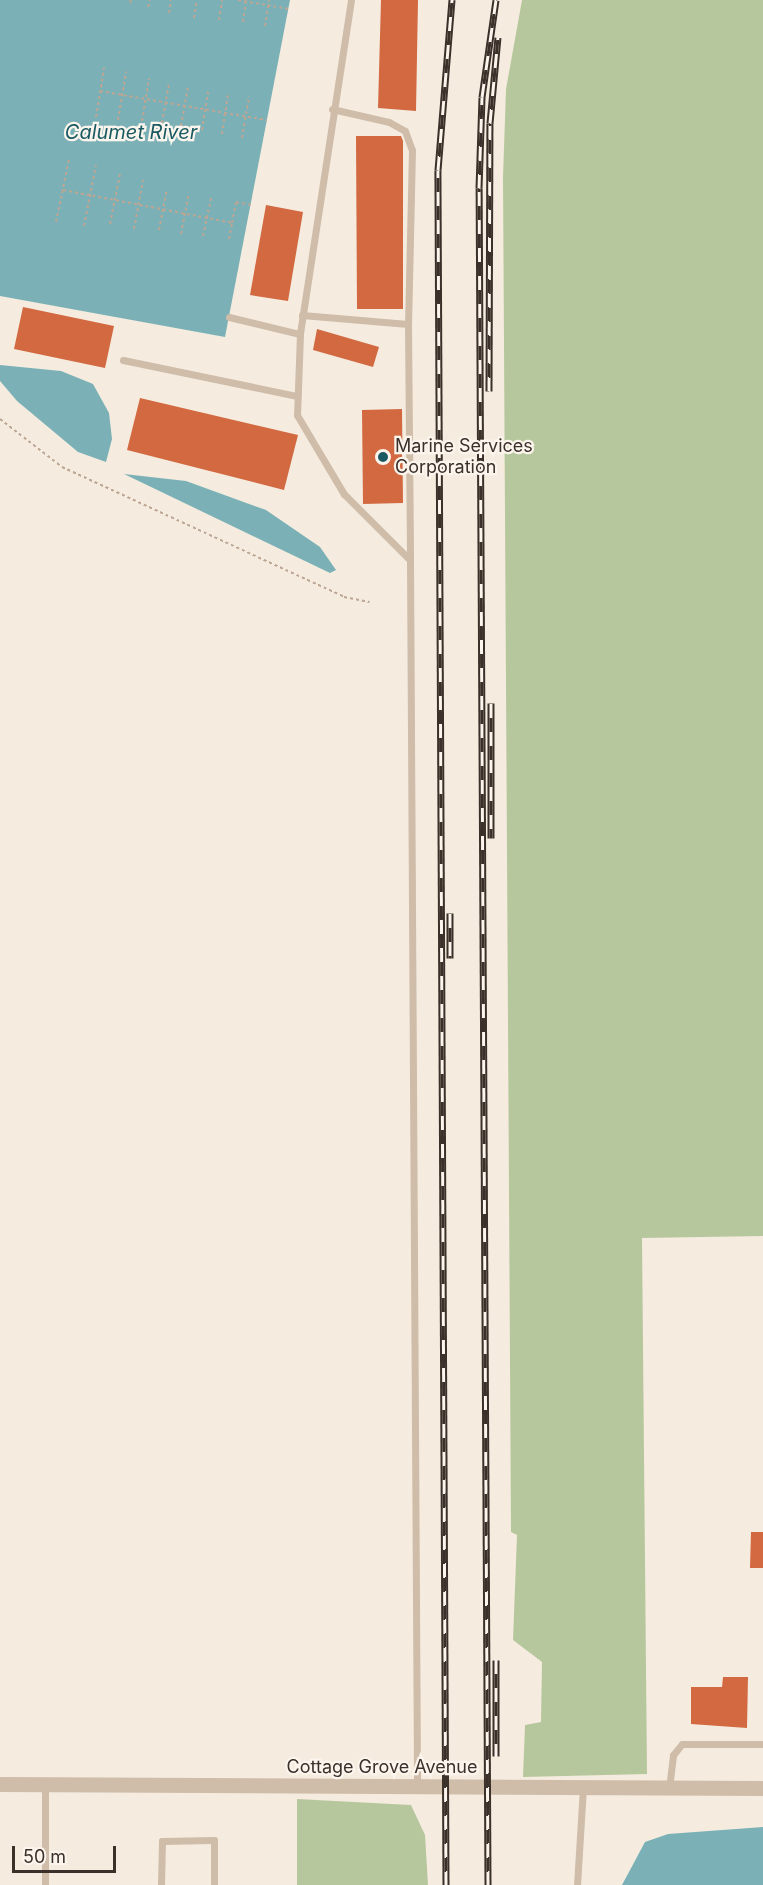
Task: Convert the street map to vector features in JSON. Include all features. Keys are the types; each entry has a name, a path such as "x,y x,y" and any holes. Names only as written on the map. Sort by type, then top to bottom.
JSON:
{"street":[{"name":"Cottage Grove Avenue","path":"0,1784 763,1788"}],"lane":[{"path":"351,0 332,109 302,315 297,415 344,494 410,560"},
{"path":"332,109 388,122 405,131 412,150 408,324 417,1786"},
{"path":"302,315 408,324"},
{"path":"229,317 300,334"},
{"path":"123,360 297,396"},
{"path":"669,1788 673,1755 682,1743 763,1744"},
{"path":"45,1784 45,1885"},
{"path":"577,1885 583,1787"},
{"path":"161,1885 162,1841 214,1840 214,1885"}],"path":[{"path":"148,7 150,0"},
{"path":"169,13 171,0"},
{"path":"194,18 197,0"},
{"path":"219,20 222,0"},
{"path":"238,0 289,9"},
{"path":"265,26 269,0"},
{"path":"243,22 246,1"},
{"path":"96,117 104,68"},
{"path":"118,120 126,72"},
{"path":"142,121 149,79"},
{"path":"162,123 169,84"},
{"path":"181,126 188,87"},
{"path":"100,91 267,120"},
{"path":"202,130 208,91"},
{"path":"222,134 228,94"},
{"path":"242,138 249,97"},
{"path":"56,222 69,159"},
{"path":"84,226 96,165"},
{"path":"110,224 120,174"},
{"path":"134,229 143,180"},
{"path":"159,230 167,189"},
{"path":"63,190 232,223"},
{"path":"181,234 189,193"},
{"path":"203,236 211,197"},
{"path":"229,239 236,202 251,205"},
{"path":"0,419 62,467 344,597 370,602"}],"green space":[{"path":"522,0 763,0 763,1236 642,1238 647,1774 523,1777 525,1725 541,1722 542,1662 513,1640 517,1535 511,1532 503,177 506,89"},
{"path":"297,1799 411,1805 425,1835 428,1885 297,1885"}],"water":[{"name":"Calumet River","path":"0,0 290,0 225,337 0,296"},
{"path":"0,365 61,371 93,384 109,413 112,439 106,462 78,452 17,401 0,381"},
{"path":"124,474 186,481 266,510 320,547 336,570 330,573"},
{"path":"763,1827 763,1885 622,1885 645,1842 668,1834"}],"building":[{"path":"381,0 418,0 416,111 378,108"},
{"path":"356,136 401,136 403,141 403,309 357,309"},
{"path":"266,205 303,212 288,301 250,295"},
{"path":"23,307 114,326 105,368 14,349"},
{"path":"317,329 379,347 373,367 313,350"},
{"path":"140,398 298,435 284,490 127,450"},
{"name":"Marine Services Corporation","path":"402,409 403,503 363,504 362,410"},
{"path":"751,1532 763,1532 763,1568 750,1568"},
{"path":"723,1677 748,1677 747,1728 691,1724 691,1687 722,1687"}],"railway":[{"path":"446,1885 438,170 452,0"},
{"path":"488,1885 479,188 482,97 496,0"},
{"path":"489,391 490,123 498,37"},
{"path":"491,703 491,838"},
{"path":"450,913 450,958"},
{"path":"496,1660 496,1756"}],"place":[{"name":"Marine Services Corporation","path":"383,457"}]}
